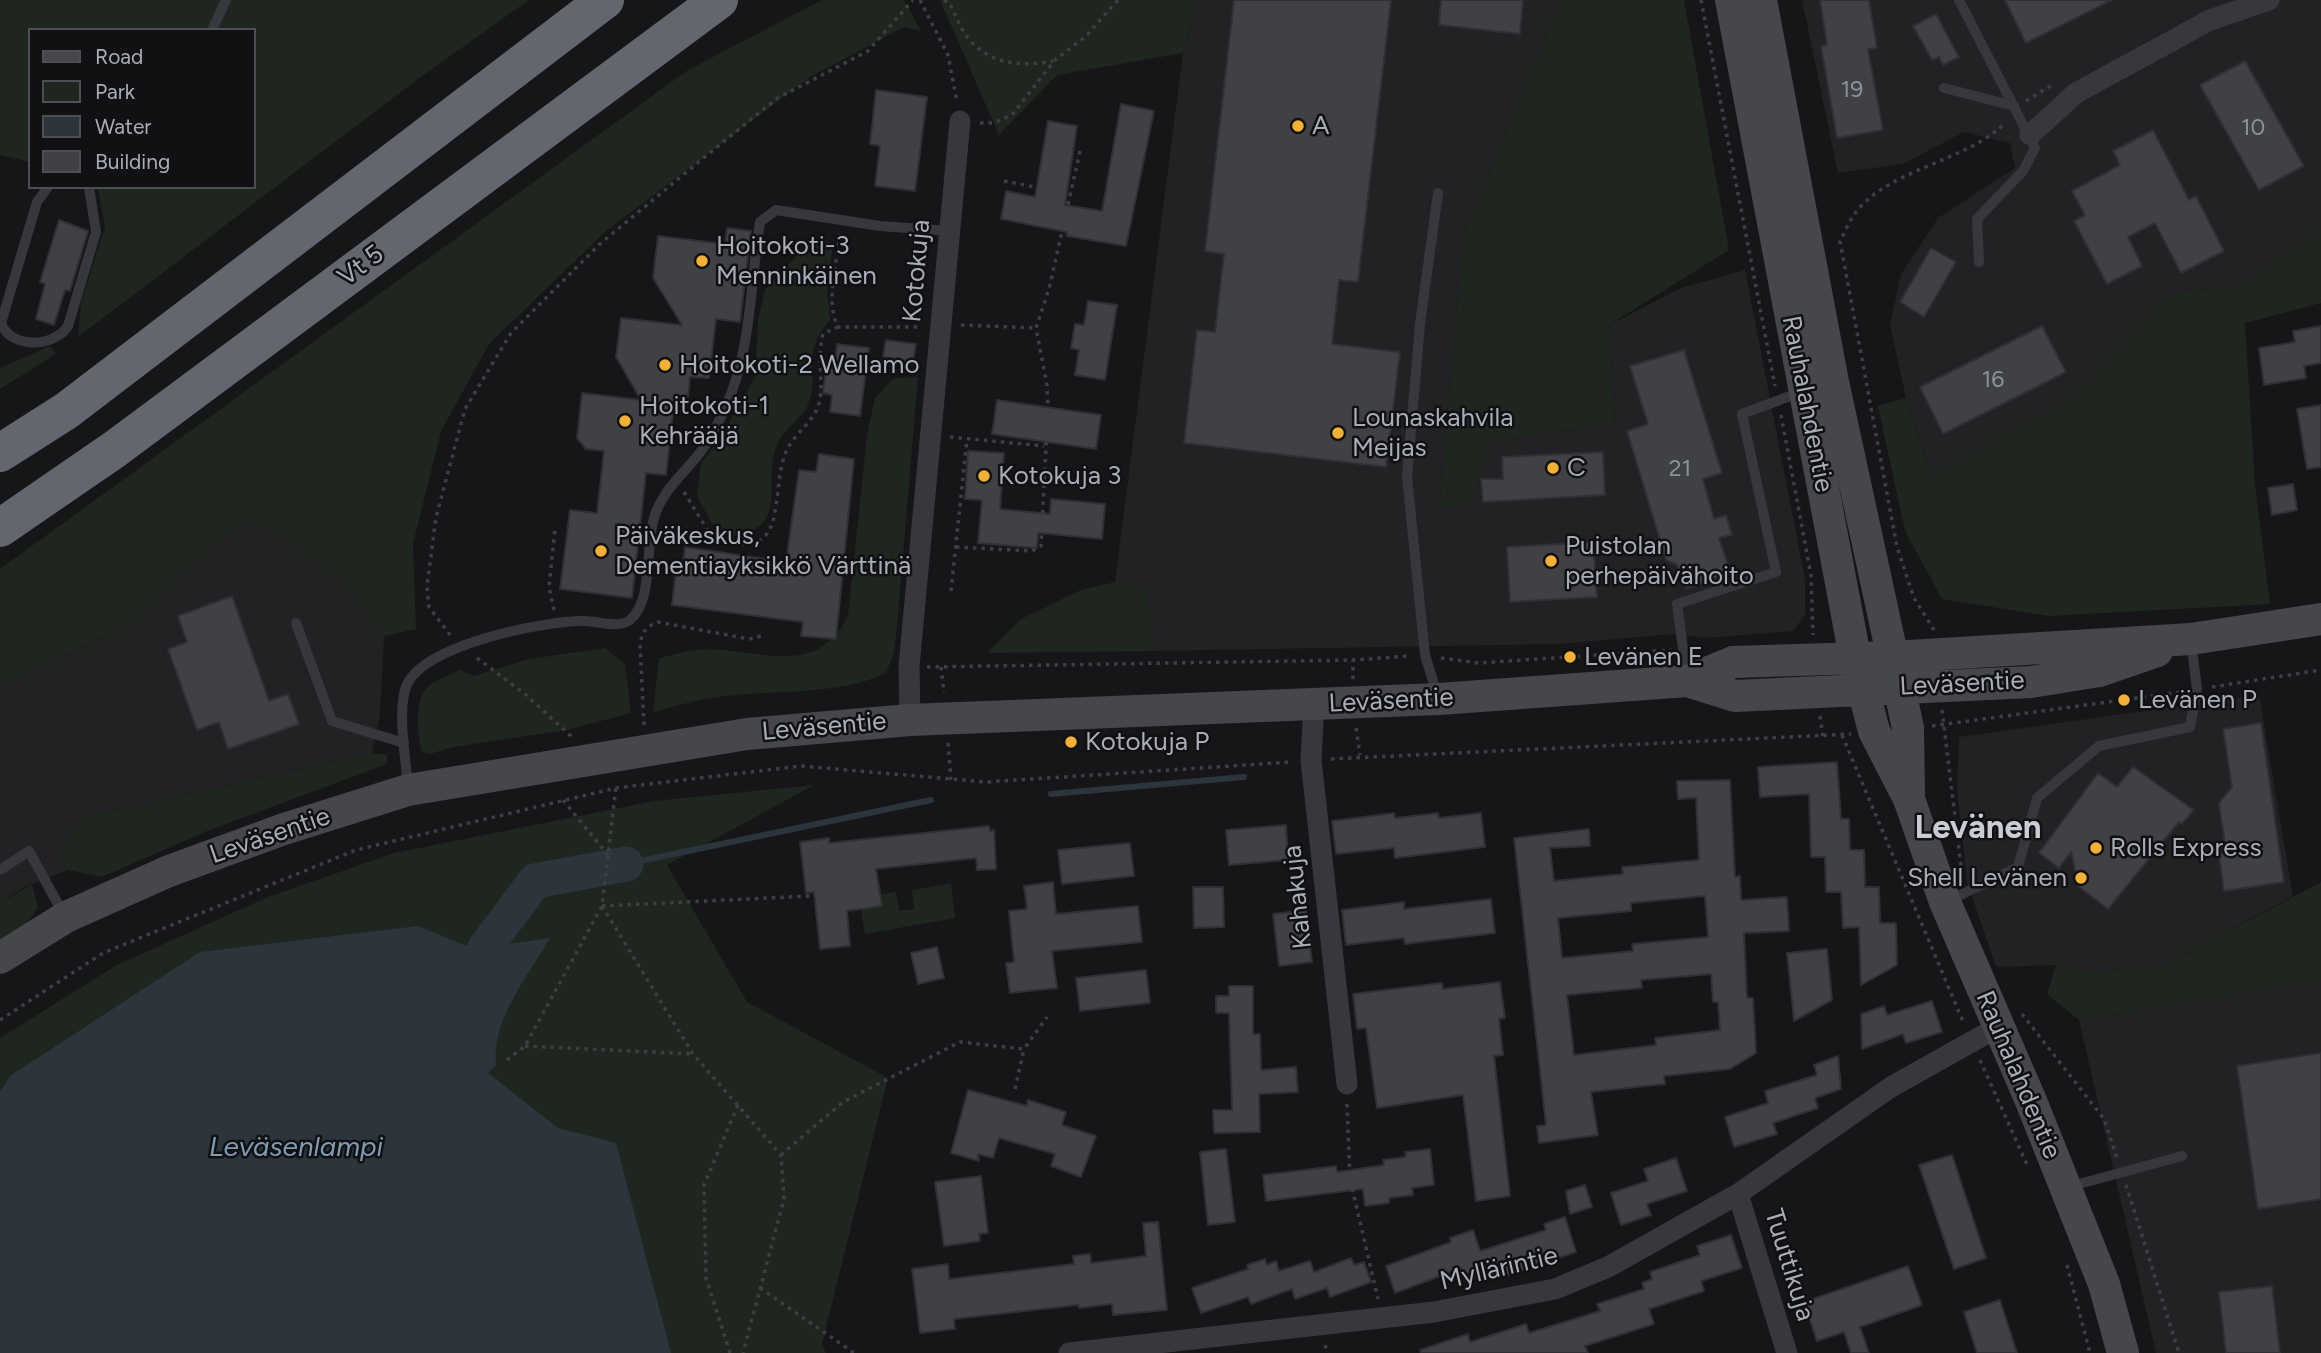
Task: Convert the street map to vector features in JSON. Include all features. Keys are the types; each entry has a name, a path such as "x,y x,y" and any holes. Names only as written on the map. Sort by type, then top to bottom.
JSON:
{"highway":[{"path":"0,453 65,411 606,0"},
{"name":"Vt 5","path":"0,528 115,450 719,0"}],"main road":[{"name":"Rauhalahdentie","path":"1731,0 1791,396 1874,731 1909,799 1945,902 2104,1284 2123,1353"},
{"name":"Rauhalahdentie","path":"1761,0 1833,382 1908,728 1909,799"},
{"name":"Leväsentie","path":"0,958 66,917 169,871 284,829 408,790 747,734 910,720 1439,699 1687,681 1733,662 1892,657 2191,639 2321,619"},
{"name":"Leväsentie","path":"1687,681 1735,696 2031,682 2099,671 2191,639"}],"street":[{"path":"2030,135 2076,93 2210,20 2269,0"},
{"name":"Kotokuja","path":"910,720 909,666 960,121"},
{"name":"Kahakuja","path":"1314,704 1311,760 1346,1084"},
{"name":"Myllärintie","path":"1069,1353 1202,1346 1434,1312 1555,1289 1608,1268 1738,1194 1891,1087 1998,1027"},
{"name":"Tuuttikuja","path":"1738,1194 1787,1353"}],"lane":[{"path":"213,28 226,0"},
{"path":"1959,0 2035,148 2023,171 1977,219 1979,261"},
{"path":"1944,88 2016,108"},
{"path":"47,189 37,202 1,323 5,340 44,342 62,335 68,327 96,233 89,189"},
{"path":"1438,193 1420,324 1407,477 1424,655 1439,699"},
{"path":"408,790 403,701 406,686 415,674 433,660 464,647 532,625 621,624 630,620 637,610 646,587 652,522 663,498 704,449 726,407 742,362 760,222 776,210 949,231"},
{"path":"1687,681 1677,604 1776,572 1742,414 1791,396"},
{"path":"296,623 332,722 404,743"},
{"path":"1945,902 2018,867 2037,798 2099,746 2190,727 2197,689 2191,639"},
{"path":"0,870 29,851 66,917"},
{"path":"2065,1188 2182,1156"}],"path":[{"path":"585,736 573,738 525,694 446,631 429,607 427,586 436,517 466,409 511,333 601,243 776,99 867,51 913,0"},
{"path":"920,0 948,55 960,121 993,124 1012,115 1055,60 1085,37 1118,0"},
{"path":"944,0 968,39 1001,61 1027,66 1055,60"},
{"path":"1702,0 1791,396 1811,575 1813,640"},
{"path":"1936,635 1914,598 1897,547 1840,241 1856,212 1880,191 1977,142 2003,126 2016,108 2031,96 2055,84"},
{"path":"956,547 1038,550 1043,538 1047,385 1036,328 1049,289 1081,147"},
{"path":"1004,181 1070,194"},
{"path":"838,327 833,316 833,298 842,219"},
{"path":"678,478 689,504 713,539 735,546 757,543 772,530 786,451 815,413 820,400 818,352 823,334 838,327 1036,328"},
{"path":"930,435 1044,446"},
{"path":"951,591 967,439"},
{"path":"555,529 549,587 558,623"},
{"path":"644,726 640,645 642,633 649,625 658,622 749,639 762,636"},
{"path":"909,666 1353,660 1424,655 1479,663 1684,649"},
{"path":"1944,726 2321,670"},
{"path":"0,1020 103,953 356,850 616,788 801,766 986,782 1311,760 1842,734"},
{"path":"507,1060 525,1046 602,906 616,788"},
{"path":"563,800 608,855"},
{"path":"602,906 810,896 868,886"},
{"path":"602,906 693,1054 781,1155 783,1199 743,1353"},
{"path":"1015,1089 1024,1049 1047,1017"},
{"path":"781,1155 843,1102 960,1042 1024,1049"},
{"path":"525,1046 693,1054"},
{"path":"1980,1060 2029,1169"},
{"path":"1346,1084 1350,1179 1371,1257 1382,1318"},
{"path":"730,1353 706,1278 704,1185 738,1105"},
{"path":"2064,1254 2090,1353"},
{"path":"760,1288 854,1353"}],"shaded area":[{"path":"1198,0 1561,0 1463,235 1439,509 1471,504 1491,441 1615,424 1609,325 1681,288 1745,270 1805,579 1805,615 1793,631 1707,638 1674,634 1559,644 1151,651 1154,624 1115,582 1183,53"},
{"path":"1802,0 2321,0 2321,232 2240,287 2170,292 2084,393 1932,478 1906,398 1890,325 1901,274 1938,218 2015,168 2010,143 1964,132 1903,164 1838,173"},
{"path":"258,519 341,577 384,636 380,715 372,753 96,814 59,851 68,870 24,887 0,903 0,686 127,625 220,536"},
{"path":"2259,695 2293,896 2166,965 2092,972 2056,965 1996,967 1967,882 1957,789 1959,737"},
{"path":"2321,979 2321,1353 2156,1353 2079,1020"}],"green space":[{"path":"0,0 529,0 418,79 78,337 81,302 105,227 98,189 256,189 256,28 28,28 28,162 0,155"},
{"path":"822,0 904,0 921,31 904,27 810,77 606,231 489,344 441,431 413,544 416,629 384,636 341,577 257,519 220,536 127,625 0,686 0,569 688,70"},
{"path":"940,0 1198,0 1183,53 1057,75 999,135"},
{"path":"1561,0 1684,0 1729,250 1609,325 1615,424 1491,441 1471,504 1439,509 1463,235"},
{"path":"2321,232 2321,303 2245,323 2255,485 2270,604 2049,616 1942,599 1905,531 1878,406 1906,398 1932,478 2084,393 2170,292 2240,287"},
{"path":"829,242 833,246 827,291 830,320 815,344 812,393 802,415 778,443 773,458 769,513 762,523 751,531 732,537 711,522 697,496 701,463 719,440 755,377 758,321 765,290 809,243"},
{"path":"50,346 56,354 0,389 0,368"},
{"path":"918,377 894,653 886,673 850,685 809,691 718,697 653,712 659,658 697,650 800,655 818,649 834,636 848,616 867,435 875,398 894,378"},
{"path":"1115,582 1146,589 1154,624 1151,651 987,653 1021,619 1081,590"},
{"path":"605,648 625,664 631,713 567,730 453,747 430,754 422,752 418,712 428,686 460,670 474,676 529,659"},
{"path":"372,753 387,755 387,764 207,831 102,877 68,870 59,851 70,832 96,814"},
{"path":"814,785 667,865 747,1002 888,1078 822,1344 826,1353 0,1353 0,1038 117,965 268,897 394,853 654,801"},
{"path":"2321,882 2321,980 2079,1020 2047,994 2056,965 2092,972 2166,965"},
{"path":"951,883 955,918 865,934 859,898 896,892 899,911 914,909 912,890"},
{"path":"32,884 38,908 27,923 0,939 0,903"}],"water":[{"name":"Leväsenlampi","path":"418,926 474,949 550,938 505,1015 496,1048 496,1065 488,1073 558,1128 616,1143 671,1353 0,1353 0,1092 10,1076 200,952"}],"building":[{"name":"A","path":"1234,0 1391,0 1358,282 1339,280 1332,344 1400,352 1386,467 1184,443 1197,330 1215,332 1224,254 1205,251"},
{"path":"1441,0 1523,0 1520,34 1439,25"},
{"path":"1820,0 1869,0 1877,48 1868,49 1883,130 1837,138 1821,46 1827,45"},
{"path":"2005,0 2112,0 2026,43"},
{"path":"1936,14 1959,57 1943,65 1939,57 1932,60 1913,26"},
{"path":"2245,61 2304,166 2259,190 2200,85"},
{"path":"876,90 927,97 915,191 875,186 880,146 870,144"},
{"path":"1121,104 1154,111 1126,246 1067,236 1067,232 1001,219 1006,191 1035,197 1048,121 1077,126 1065,205 1102,211"},
{"path":"2153,130 2189,200 2196,196 2224,251 2181,273 2155,223 2128,237 2142,266 2107,284 2074,221 2085,215 2072,191 2120,165 2113,151"},
{"path":"59,220 88,231 70,291 65,290 54,325 36,319 45,284 40,282"},
{"path":"727,228 751,231 740,322 716,319 709,378 690,377 688,397 675,395 666,475 646,473 632,598 560,589 570,510 597,513 604,451 586,449 577,438 582,393 641,400 616,357 621,318 682,325 653,278 658,236 725,244"},
{"path":"1931,248 1956,262 1924,317 1900,302"},
{"path":"1088,301 1117,305 1105,380 1075,375 1079,350 1071,348 1075,324 1084,325"},
{"path":"2042,326 2066,372 1943,434 1920,387"},
{"path":"2321,326 2321,363 2304,366 2306,378 2264,385 2259,348 2295,342 2293,331"},
{"path":"886,340 916,344 913,362 883,357"},
{"path":"837,344 869,348 860,416 830,412 832,395 823,393 827,361 835,362"},
{"path":"1684,350 1722,473 1703,479 1714,519 1726,515 1732,535 1719,538 1728,565 1723,575 1686,589 1677,565 1666,560 1627,431 1648,424 1630,366"},
{"path":"997,400 1101,415 1096,449 992,434"},
{"path":"2321,405 2321,467 2307,469 2297,409"},
{"path":"968,451 1004,453 1000,509 1050,514 1051,499 1105,504 1102,539 1038,533 1037,548 978,543 982,500 965,499"},
{"name":"C","path":"1603,452 1605,495 1483,502 1481,479 1503,479 1502,457"},
{"path":"819,454 854,459 836,639 801,636 803,622 672,605 676,570 682,571 685,547 786,562 799,470 816,472"},
{"path":"2293,484 2297,510 2272,515 2268,488"},
{"name":"Puistolan perhepäivähoito","path":"1593,542 1597,597 1510,602 1507,547"},
{"path":"232,596 269,701 288,694 299,724 228,749 219,722 197,730 168,649 187,642 178,616"},
{"path":"2261,723 2284,882 2224,891 2219,854 2226,852 2219,803 2232,787 2223,729"},
{"path":"1837,762 1841,819 1849,819 1850,850 1864,850 1865,887 1879,887 1880,923 1896,923 1897,965 1861,985 1859,927 1843,928 1841,892 1826,892 1825,857 1811,857 1809,794 1760,797 1758,767"},
{"path":"2133,767 2194,810 2182,824 2179,822 2108,909 2079,887 2071,852 2059,868 2039,853 2098,773 2117,787"},
{"path":"1730,780 1735,877 1740,876 1741,900 1787,897 1789,931 1744,933 1747,998 1753,998 1756,1053 1730,1069 1664,1076 1665,1084 1591,1092 1598,1135 1539,1143 1537,1126 1546,1125 1514,838 1589,829 1590,846 1550,848 1554,881 1623,874 1622,867 1699,860 1696,798 1678,799 1677,781","holes":["1705,896 1708,937 1632,944 1633,951 1562,958 1558,918 1631,911 1631,903","1711,974 1713,1002 1718,1002 1720,1030 1655,1038 1656,1045 1574,1055 1567,995 1642,988 1641,980"]},
{"path":"1394,813 1395,818 1438,813 1439,818 1481,813 1485,847 1395,858 1394,848 1336,854 1332,821"},
{"path":"1286,825 1288,860 1229,865 1226,830"},
{"path":"989,826 990,831 994,830 996,869 977,870 976,858 876,869 882,906 847,911 850,946 820,949 814,892 806,893 800,842 829,838 829,843"},
{"path":"1130,843 1134,876 1062,884 1058,850"},
{"path":"1053,882 1056,914 1138,906 1142,942 1052,951 1057,988 1010,993 1006,963 1014,962 1009,911 1027,909 1024,886"},
{"path":"1193,887 1223,887 1224,927 1194,928"},
{"path":"1491,899 1495,933 1405,944 1404,938 1346,945 1342,910 1404,902 1404,909"},
{"path":"1306,910 1312,962 1279,966 1273,914"},
{"path":"937,947 944,978 918,984 911,953"},
{"path":"1827,949 1832,1000 1794,1021 1787,953"},
{"path":"1146,970 1150,1003 1080,1011 1076,978"},
{"path":"1500,982 1505,1018 1499,1019 1503,1055 1494,1056 1510,1196 1476,1201 1463,1095 1377,1108 1366,1028 1357,1029 1353,994 1442,983 1443,989"},
{"path":"1229,986 1253,986 1253,1034 1260,1034 1261,1070 1296,1067 1298,1092 1259,1094 1260,1132 1214,1133 1213,1110 1232,1110 1229,1013 1216,1013 1216,996 1229,996"},
{"path":"1932,1001 1942,1032 1906,1043 1903,1034 1862,1049 1861,1014 1884,1006 1887,1015"},
{"path":"2321,1053 2321,1199 2258,1209 2237,1066"},
{"path":"1838,1056 1841,1089 1815,1098 1818,1108 1773,1123 1777,1134 1734,1147 1725,1117 1768,1103 1765,1091 1817,1075 1814,1065"},
{"path":"968,1090 1027,1106 1028,1100 1066,1112 1062,1125 1096,1136 1081,1177 1051,1166 1055,1154 999,1138 993,1158 978,1154 979,1161 951,1153"},
{"path":"1226,1149 1235,1222 1208,1225 1200,1152"},
{"path":"1430,1149 1434,1185 1412,1188 1413,1195 1389,1198 1389,1203 1365,1206 1363,1189 1266,1201 1263,1175 1336,1166 1337,1172 1384,1165 1383,1160 1406,1157 1405,1152"},
{"path":"1952,1155 1986,1258 1954,1269 1919,1165"},
{"path":"1676,1158 1687,1191 1647,1204 1651,1215 1621,1225 1611,1193 1648,1181 1644,1169"},
{"path":"981,1176 988,1233 979,1234 980,1241 944,1246 935,1182"},
{"path":"1585,1185 1592,1207 1570,1214 1566,1191"},
{"path":"1565,1217 1576,1252 1503,1277 1500,1268 1466,1281 1461,1268 1395,1293 1386,1266 1451,1242 1450,1238 1473,1230 1480,1251 1546,1230 1544,1224"},
{"path":"1158,1222 1167,1310 1113,1315 1112,1304 1079,1308 1078,1305 954,1319 955,1329 920,1333 912,1269 948,1264 949,1279 1074,1264 1073,1256 1090,1254 1091,1263 1146,1256 1143,1223"},
{"path":"1731,1235 1742,1268 1701,1281 1704,1291 1649,1309 1654,1324 1585,1346 1588,1353 1421,1353 1420,1350 1468,1334 1470,1342 1526,1324 1529,1333 1600,1311 1597,1304 1644,1289 1642,1283 1652,1279 1650,1272 1700,1255 1697,1246"},
{"path":"1351,1258 1354,1265 1364,1262 1371,1282 1330,1297 1327,1288 1295,1299 1292,1289 1251,1304 1248,1297 1201,1313 1192,1288 1248,1269 1247,1265 1265,1259 1267,1265 1276,1261 1279,1271 1310,1261 1314,1272"},
{"path":"1908,1266 1922,1305 1860,1327 1869,1353 1851,1353 1844,1332 1817,1341 1804,1302"},
{"path":"2272,1286 2280,1353 2226,1353 2219,1292"},
{"path":"2000,1300 2017,1353 1977,1353 1964,1312"}],"waterway":[{"path":"1051,794 1244,777"},
{"path":"626,864 931,800"},
{"path":"485,948 535,881 626,864"}],"place":[{"name":"A","path":"1298,126"},
{"name":"Hoitokoti-3 Menninkäinen","path":"702,261"},
{"name":"Hoitokoti-2 Wellamo","path":"665,365"},
{"name":"Hoitokoti-1 Kehrääjä","path":"625,421"},
{"name":"Lounaskahvila Meijas","path":"1338,433"},
{"name":"C","path":"1553,468"},
{"name":"Kotokuja 3","path":"984,476"},
{"name":"Päiväkeskus, Dementiayksikkö Värttinä","path":"601,551"},
{"name":"Puistolan perhepäivähoito","path":"1551,561"},
{"name":"Levänen E","path":"1570,657"},
{"name":"Levänen P","path":"2124,700"},
{"name":"Kotokuja P","path":"1071,742"},
{"name":"Rolls Express","path":"2096,848"},
{"name":"Shell Levänen","path":"2081,878"}],"district":[{"name":"Levänen","path":"1978,828"}]}
